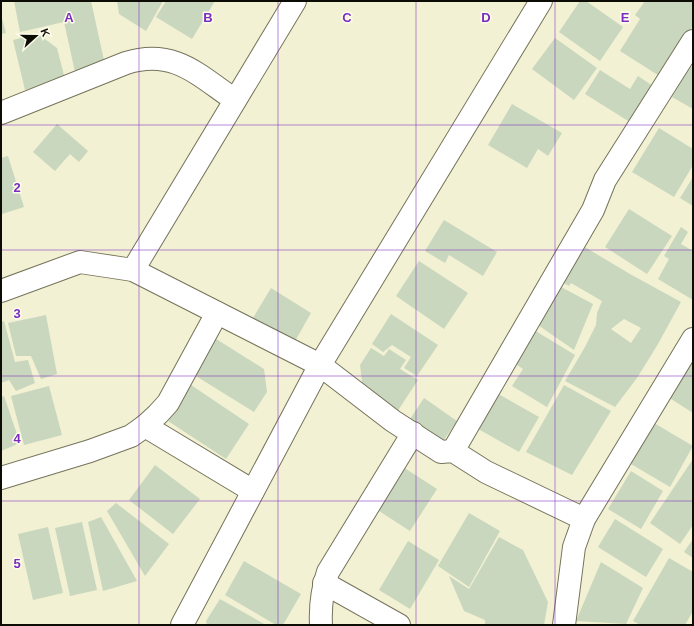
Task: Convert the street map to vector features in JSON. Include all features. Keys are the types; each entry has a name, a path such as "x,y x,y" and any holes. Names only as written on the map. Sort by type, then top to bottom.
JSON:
{"street":[{"path":"133,270 295,1"},
{"path":"182,625 320,365 541,1"},
{"path":"453,451 593,210 605,180 693,41"},
{"path":"1,113 126,63 139,59 152,58 166,59 180,64 235,100"},
{"path":"1,291 80,262 133,270 320,365 393,421 441,452 453,451 486,472 584,520"},
{"path":"1,478 90,451 131,436 145,426 168,403 217,313"},
{"path":"564,625 574,547 584,520 693,339"},
{"path":"145,426 253,491"},
{"path":"322,625 320,611 324,583 328,572 413,433"},
{"path":"324,583 399,625"}],"building":[{"path":"14,1 91,1 105,65 75,72 64,22 20,32"},
{"path":"117,1 163,1 146,31 119,14"},
{"path":"166,1 215,1 192,39 156,17"},
{"path":"580,1 586,1 623,27 600,61 559,32"},
{"path":"645,1 693,1 693,26 661,77 620,51 640,19 635,15"},
{"path":"1,15 6,33 1,34"},
{"path":"38,34 57,48 65,79 25,90 13,40"},
{"path":"555,38 597,68 574,100 532,69"},
{"path":"690,66 693,68 693,109 672,97"},
{"path":"600,70 630,89 638,76 656,88 633,124 585,94"},
{"path":"512,104 562,133 548,156 538,149 527,168 488,145"},
{"path":"57,124 88,151 79,162 70,154 55,171 33,152"},
{"path":"659,128 693,149 693,165 674,197 632,172"},
{"path":"8,156 24,207 2,214 1,158"},
{"path":"693,177 693,206 680,198"},
{"path":"629,209 672,236 647,274 605,247"},
{"path":"444,220 497,252 483,276 449,255 445,263 425,251"},
{"path":"681,227 688,232 681,244 693,251 693,300 658,279 669,259 664,256"},
{"path":"583,246 681,302 637,378 615,407 565,381 596,325 597,313 602,301 571,283 569,286 562,282","holes":["624,319 641,328 631,343 611,329"]},
{"path":"419,261 468,293 444,329 396,296"},
{"path":"561,287 593,304 574,350 538,325"},
{"path":"271,288 311,313 294,343 253,318"},
{"path":"391,314 438,345 417,376 404,368 411,357 392,345 383,352 372,344"},
{"path":"46,315 57,374 41,379 31,356 16,356 8,323"},
{"path":"4,321 15,362 28,360 35,383 16,391 9,380 1,383 1,322"},
{"path":"534,330 575,355 547,407 512,386 523,369 513,362"},
{"path":"213,337 264,369 267,392 254,412 191,373"},
{"path":"371,348 384,356 389,349 406,360 400,369 418,380 397,412 363,390 360,365"},
{"path":"693,359 693,413 668,397"},
{"path":"191,385 249,424 226,459 168,421"},
{"path":"564,385 611,411 572,475 526,452"},
{"path":"49,386 62,435 24,445 11,396"},
{"path":"493,391 539,417 519,452 473,426"},
{"path":"4,396 20,443 1,451 1,397"},
{"path":"424,398 457,421 439,447 406,425"},
{"path":"654,423 693,446 670,487 631,464"},
{"path":"693,459 693,525 680,544 650,523"},
{"path":"155,465 200,499 173,534 129,500"},
{"path":"403,467 437,489 410,531 376,509"},
{"path":"631,471 663,491 641,529 608,509"},
{"path":"116,503 169,544 145,576 107,511"},
{"path":"469,513 500,531 469,587 438,566"},
{"path":"101,517 137,581 103,591 88,522"},
{"path":"615,519 663,549 646,577 598,547"},
{"path":"82,522 97,590 70,596 55,528"},
{"path":"48,527 63,593 33,600 18,534"},
{"path":"499,537 523,550 548,602 544,625 485,625 485,620 464,611 449,576 469,589"},
{"path":"693,539 693,558 684,552"},
{"path":"408,541 439,560 410,609 379,590"},
{"path":"669,558 693,572 693,611 685,625 640,625 633,621"},
{"path":"244,561 301,594 283,625 276,625 225,595"},
{"path":"601,562 643,588 626,624 576,621"},
{"path":"220,599 266,625 207,625 206,621"}]}
